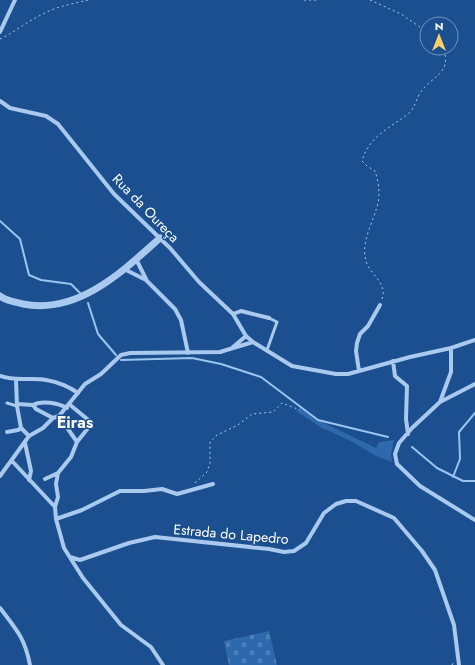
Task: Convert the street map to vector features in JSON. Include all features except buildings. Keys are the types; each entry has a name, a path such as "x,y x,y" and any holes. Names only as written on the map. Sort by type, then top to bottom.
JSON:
{"street":[{"path":"0,32 15,0"},
{"name":"Rua da Oureça","path":"0,101 10,108 46,116 58,124 114,194 160,238 199,282 233,314 246,336 253,342 292,366 336,374 348,374 393,361 451,348 475,340"},
{"path":"1,298 31,306 50,306 69,302 94,290 136,259 160,238"},
{"path":"136,259 146,280"},
{"path":"123,269 146,280 175,309 181,320 188,353"},
{"path":"359,371 356,351 357,342 360,334 368,326 380,305"},
{"path":"233,314 242,310 269,318"},
{"path":"0,476 29,436 59,416 86,384 101,374 121,356 130,352 220,352 233,347 246,336"},
{"path":"233,347 239,347 253,342"},
{"path":"440,402 451,372 451,348"},
{"path":"393,361 395,376 407,386 405,412 408,434"},
{"path":"0,376 16,380 45,380 65,385 78,393"},
{"path":"16,380 17,406 21,428 29,436"},
{"path":"475,384 440,402 412,428 399,443 396,451 397,464 420,486 475,520"},
{"path":"17,406 33,405 38,402 68,406 92,423 77,442 71,457 58,473 45,479"},
{"path":"33,405 36,409 54,418"},
{"path":"59,416 77,442"},
{"path":"7,432 21,428"},
{"path":"25,443 31,471 29,480"},
{"path":"12,461 55,507"},
{"path":"58,473 56,484 58,497 55,507 56,519 64,548 83,578 120,625 151,647 163,665"},
{"path":"56,519 82,510 120,491 162,489 177,494 213,484"},
{"name":"Estrada do Lapedro","path":"70,557 80,560 128,543 155,537 269,549 284,552 294,550 306,542 324,513 336,504 356,500 394,518 422,551 435,570 454,625 459,665"},
{"path":"0,608 25,644 30,665"}],"lane":[{"path":"267,350 277,322 269,318"},
{"path":"7,403 17,406"}],"path":[{"path":"0,39 10,35 44,13 61,6 88,0"},
{"path":"304,0 319,0"},
{"path":"370,0 401,14 419,26"},
{"path":"380,305 383,297 383,290 366,263 364,252 369,227 377,209 379,193 375,170 367,166 362,161 369,144 381,132 412,110 420,93 441,72 445,64 446,56"},
{"path":"191,490 191,488 207,472 210,463 210,442 217,435 233,428 252,414 273,412 282,403 300,410"}],"green space":[{"path":"301,407 320,421 376,448 379,442 394,440 391,454 392,462 376,456 349,440 322,428 296,411"},
{"path":"269,631 277,665 229,665 224,641"}],"waterway":[{"path":"0,221 20,239 29,275 41,280 71,284 80,293"},
{"path":"88,303 98,334 116,355"},
{"path":"121,360 192,358 221,364 261,377 318,420 388,437"},
{"path":"453,477 460,459 459,432 475,413"},
{"path":"412,447 437,468 463,481 475,481"}],"district":[{"name":"Eiras","path":"75,422"}]}
